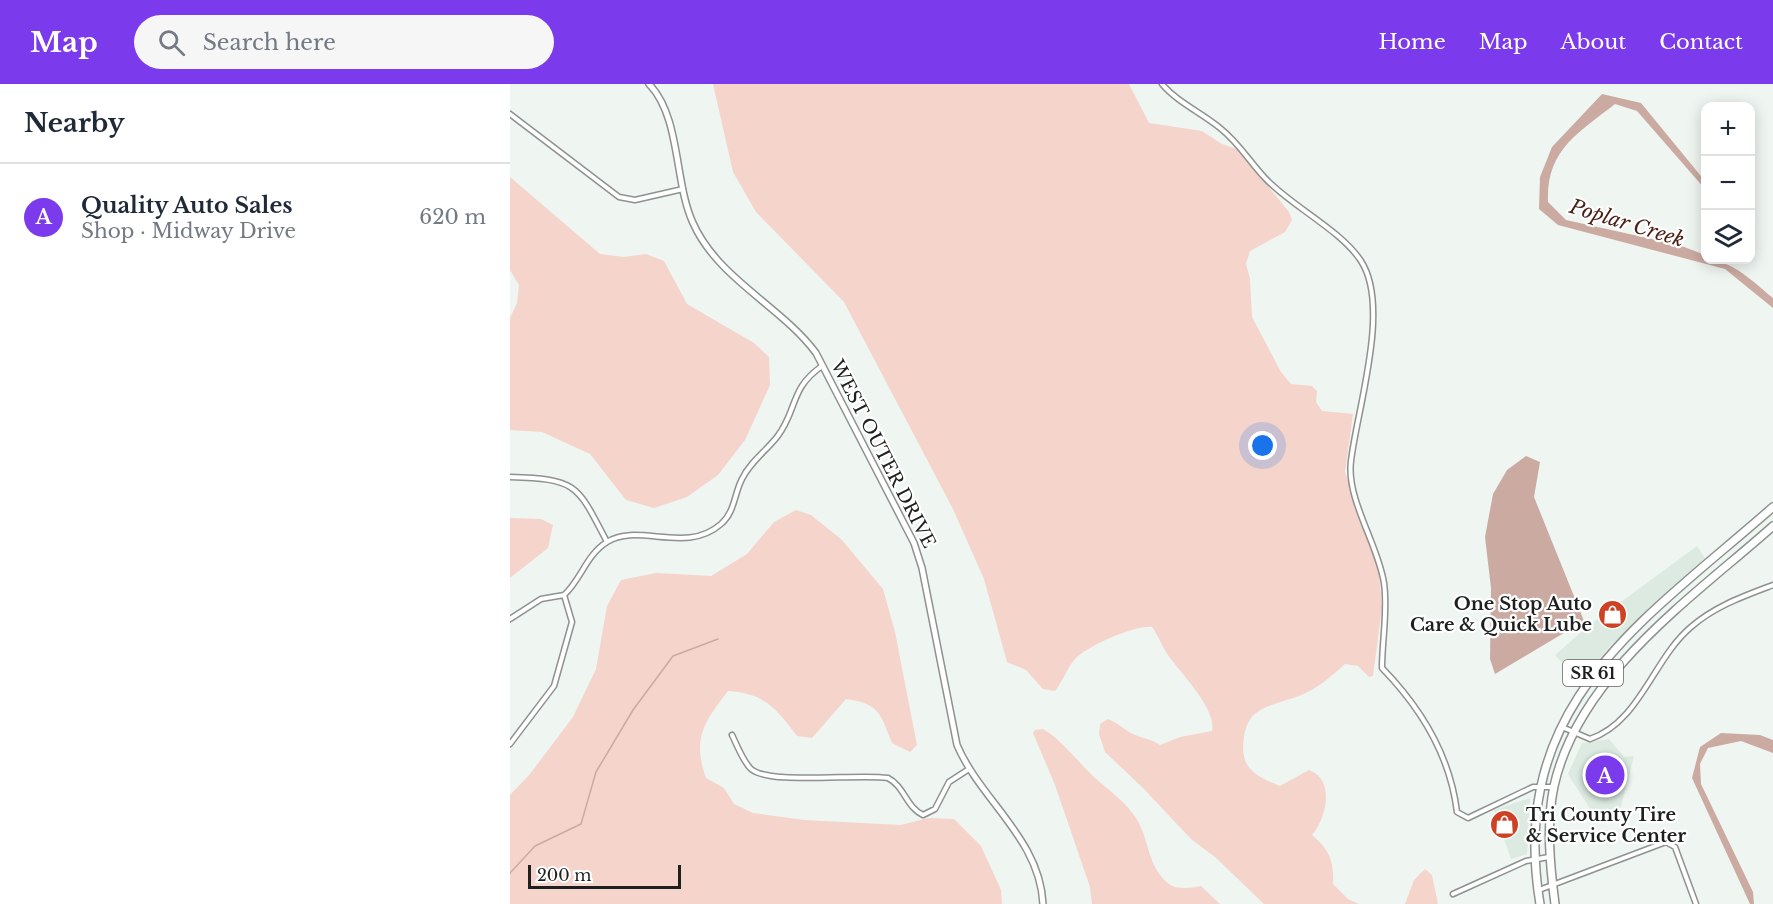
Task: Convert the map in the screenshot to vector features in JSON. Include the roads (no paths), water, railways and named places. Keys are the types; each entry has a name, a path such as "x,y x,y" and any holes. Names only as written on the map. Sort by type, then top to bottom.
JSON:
{"highway":[{"name":"SR 61","path":"1540,904 1533,834 1539,787 1562,726 1595,670 1627,637 1773,507"},
{"name":"SR 61","path":"1554,904 1550,857 1554,787 1573,733 1602,685 1635,648 1773,526"}],"street":[{"name":"WEST OUTER DRIVE","path":"649,84 665,110 690,215 708,249 808,342 823,366 918,553 952,730 969,769 997,805 1030,855 1038,872 1043,904"},
{"path":"1162,84 1222,129 1243,148 1265,179 1347,246 1362,262 1371,287 1372,340 1350,477 1376,549 1384,582 1386,607 1382,668 1413,703 1434,737 1454,789 1460,815 1468,818 1518,792 1539,787 1554,787"},
{"path":"510,114 619,197 635,200 683,189"},
{"path":"510,619 541,599 564,595 592,555 607,542 625,537 692,538 722,524 731,513 742,478 756,458 777,437 804,380 823,366"},
{"path":"510,477 556,480 571,486 587,501 607,542"},
{"path":"1562,726 1590,739 1603,735 1620,722 1689,628 1722,605 1773,585"},
{"path":"510,744 554,686 572,622 564,595"},
{"path":"732,735 749,766 756,772 784,778 888,778 898,785 916,811 923,815 934,809 949,782 969,769"},
{"path":"1538,890 1552,887 1666,842 1675,847 1696,904"},
{"path":"1453,894 1526,861 1550,857"}],"waterway":[{"path":"510,873 535,846 581,824 596,772 633,710 673,656 718,639"}],"place":[{"name":"One Stop Auto Care & Quick Lube","path":"1613,614"},
{"name":"Quality Auto Sales","path":"1605,775"},
{"name":"Tri County Tire & Service Center","path":"1505,825"}],"water label":[{"name":"Poplar Creek","path":"1627,223"}]}
